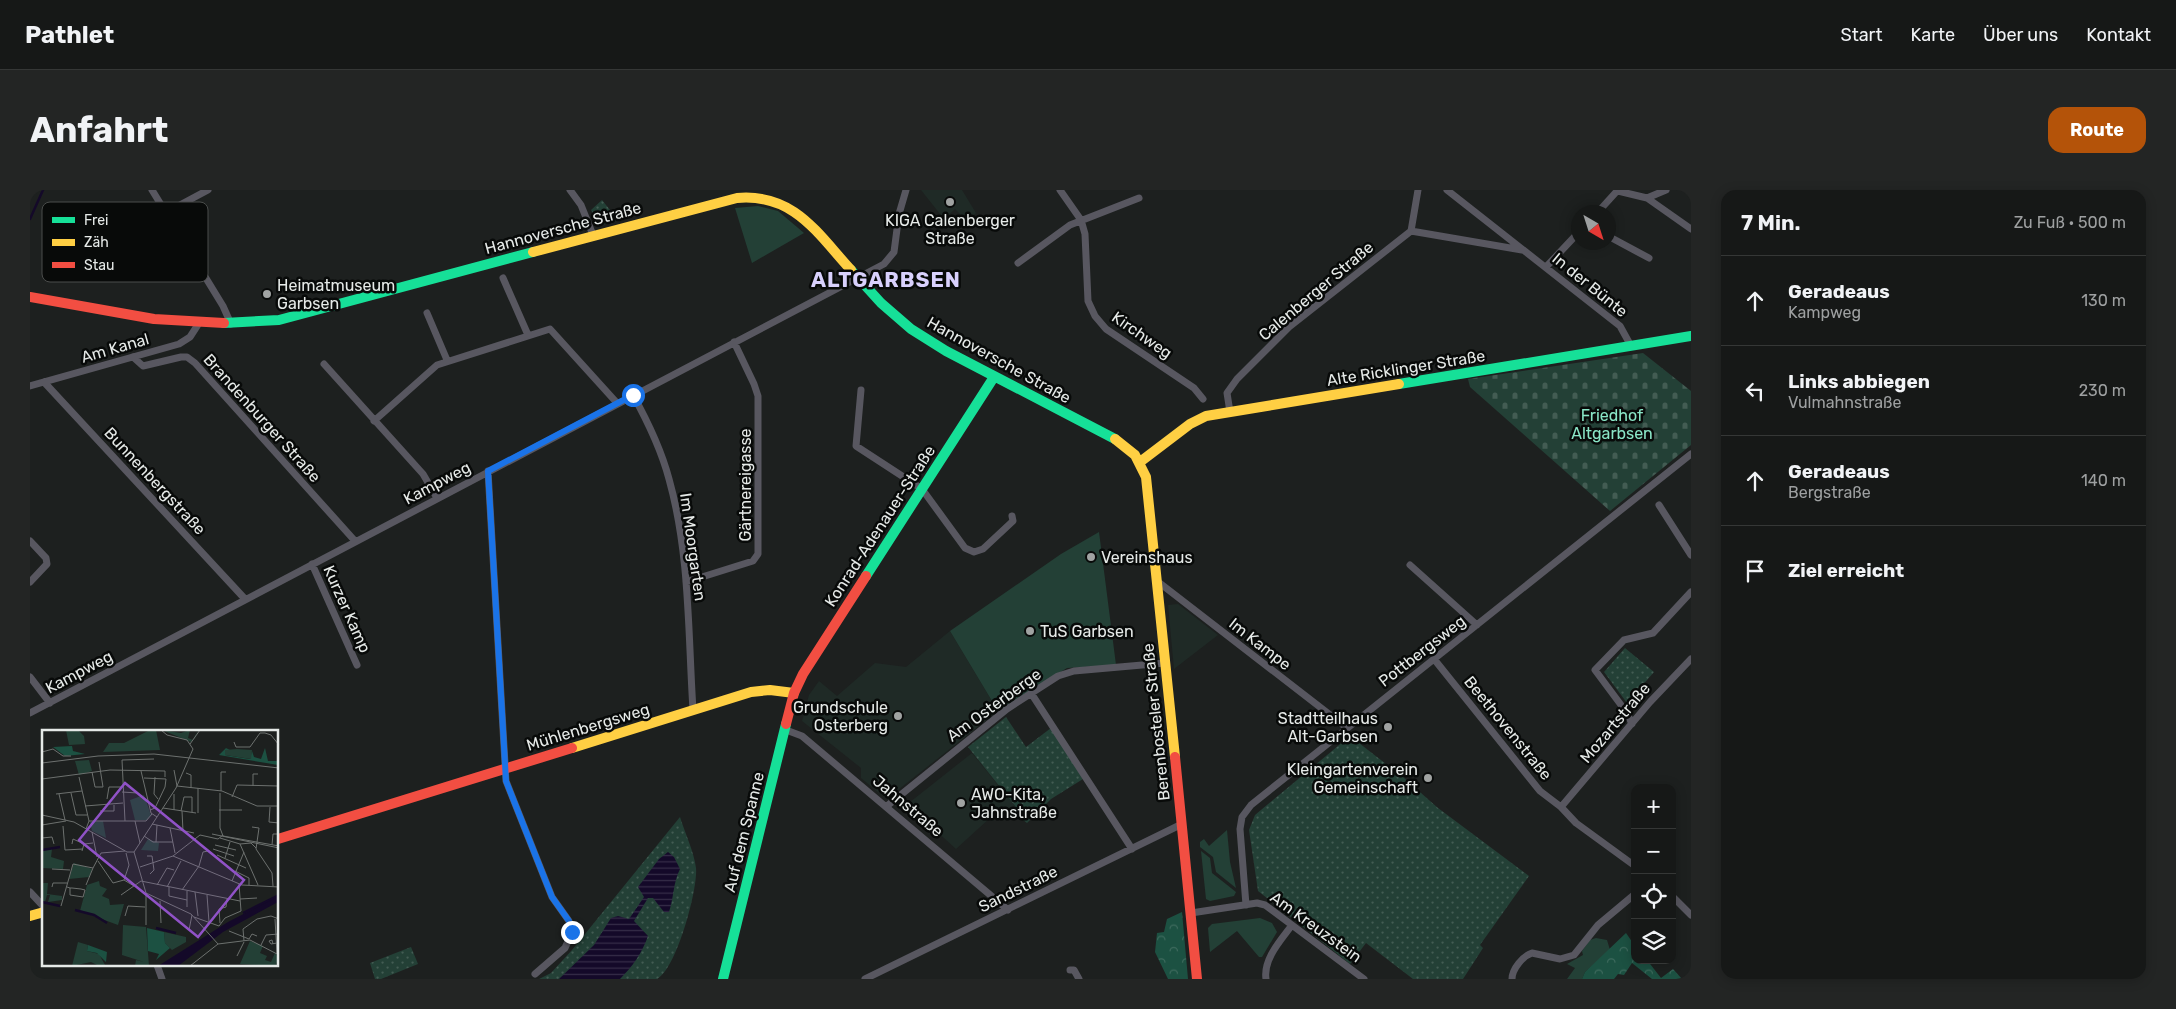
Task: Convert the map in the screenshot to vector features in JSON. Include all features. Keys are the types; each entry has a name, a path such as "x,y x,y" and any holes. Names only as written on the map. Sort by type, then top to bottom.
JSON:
{"main road":[{"name":"Hannoversche Straße","path":"30,297 198,323 231,324 279,320 593,235 737,198 765,194 798,214 881,303 911,329 944,350 1120,442 1140,462"},
{"name":"Alte Ricklinger Straße","path":"1140,462 1197,420 1230,412 1691,336"},
{"name":"Konrad-Adenauer-Straße","path":"794,693 803,674 994,377"},
{"name":"Berenbosteler Straße","path":"1140,462 1146,478 1197,979"},
{"name":"Mühlenbergsweg","path":"279,839 763,690 794,693"},
{"name":"Auf dem Spanne","path":"723,979 794,693"}],"street":[{"path":"152,190 159,202"},
{"path":"186,202 208,190"},
{"path":"570,190 581,205 593,235"},
{"path":"857,277 884,264 892,256 898,214 906,190"},
{"name":"Kirchweg","path":"1060,190 1082,220 1085,234 1088,302 1095,316 1106,329 1194,388 1203,399"},
{"path":"1411,231 1418,190"},
{"name":"In der Bünte","path":"1447,190 1620,326 1631,346"},
{"path":"1647,198 1666,190"},
{"path":"1605,205 1618,191 1647,198 1691,229"},
{"path":"1018,263 1070,225 1139,198"},
{"name":"In der Bünte","path":"1411,231 1524,251"},
{"name":"Calenberger Straße","path":"1230,412 1227,393 1237,379 1289,327 1411,231"},
{"path":"1616,240 1649,258"},
{"path":"1546,268 1571,241"},
{"name":"Kampweg","path":"30,713 857,277"},
{"path":"503,278 528,335"},
{"path":"208,281 224,306 231,324"},
{"path":"427,313 447,360"},
{"name":"Am Kanal","path":"30,386 185,341 198,323"},
{"path":"374,421 429,370 447,360 550,328 617,403"},
{"name":"Gärtnereigasse","path":"686,582 753,561 758,554 758,396 734,342"},
{"name":"Brandenburger Straße","path":"133,357 143,366 181,357 187,357 195,363 355,541"},
{"path":"324,364 422,474 437,498"},
{"name":"Bunnenbergstraße","path":"44,382 245,599"},
{"path":"861,390 856,446 922,489 969,551 983,549 1013,521 1012,516"},
{"name":"Im Moorgarten","path":"633,395 654,437 669,479 679,523 686,582 693,710"},
{"name":"Pottbergsweg","path":"1246,905 1240,829 1245,811 1691,454"},
{"path":"488,471 506,781 552,897 571,926 571,937 565,948 535,974"},
{"path":"1659,505 1691,555"},
{"path":"30,541 46,558 47,564 30,582"},
{"name":"Kurzer Kamp","path":"312,564 357,665"},
{"path":"1410,565 1477,625"},
{"name":"Im Kampe","path":"1157,581 1347,728"},
{"path":"1632,724 1627,713 1594,670 1624,640 1652,633 1691,592"},
{"name":"Beethovenstraße","path":"1434,659 1540,791 1561,808 1576,824 1631,863"},
{"name":"Mozartstraße","path":"1561,808 1650,702 1691,659"},
{"name":"Am Osterberge","path":"887,806 1007,710 1049,681 1068,672 1164,663"},
{"path":"30,677 50,702"},
{"path":"1031,693 1132,849"},
{"name":"Jahnstraße","path":"786,730 802,736 1008,910"},
{"name":"Sandstraße","path":"865,979 878,976 1182,824"},
{"path":"30,892 42,905"},
{"path":"1512,979 1513,972 1528,954 1532,953 1560,959 1574,955 1598,925 1631,897"},
{"path":"1676,900 1691,915"},
{"name":"Am Kreuzstein","path":"1191,913 1257,903 1265,905 1364,979"},
{"path":"1266,979 1265,971 1269,958 1292,924"},
{"path":"157,966 162,979"},
{"path":"1070,970 1074,970 1079,979"}],"shaded area":[{"name":"KIGA Calenberger Straße","path":"921,190 962,190 976,213 967,221 955,209 944,219"},
{"path":"1178,604 1218,635 1174,669 1168,605"},
{"name":"Grundschule Osterberg","path":"950,631 998,711 889,797 884,797 861,778 861,768 802,721 809,695 819,681 837,696 875,663 906,667"},
{"name":"AWO-Kita, Jahnstraße","path":"972,753 1020,812 1015,817 1004,808 993,821 990,818 956,849 911,808 905,806"},
{"path":"668,852 674,857 680,869 669,912 664,912 653,898 648,898 634,921 648,936 640,954 629,969 620,979 559,979 594,945 611,918 618,916 629,919 644,897 638,887 659,859"}],"green space":[{"path":"602,200 618,220 599,226 591,210"},
{"path":"758,206 778,211 804,233 752,263 735,208"},
{"name":"Friedhof Altgarbsen","path":"1643,353 1691,391 1691,445 1610,511 1470,387 1468,379"},
{"name":"TuS Garbsen","path":"1099,532 1116,665 1067,668 998,711 950,631 1061,554"},
{"path":"1625,648 1654,672 1627,703 1604,672"},
{"path":"1006,717 1026,747 1051,728 1083,779 1051,799 1027,823 1017,815 1020,812 968,747"},
{"path":"1350,736 1404,778 1438,808 1529,876 1480,945 1483,948 1463,979 1413,979 1366,943 1350,964 1258,891 1249,830 1255,815"},
{"path":"680,817 693,856 696,879 690,910 678,946 664,973 657,979 539,979 551,973 572,950"},
{"path":"1227,830 1230,862 1236,888 1216,872 1213,857 1200,847 1200,842 1204,839 1209,846"},
{"path":"1201,851 1210,858 1212,873 1236,892 1234,896 1210,901 1206,899"},
{"path":"1182,912 1188,979 1168,979 1155,952 1157,933 1164,932 1167,919"},
{"path":"1260,918 1272,923 1277,932 1262,957 1259,957 1237,931 1210,952 1208,928 1212,924"},
{"path":"1626,933 1631,940 1631,964 1624,975 1618,974 1614,979 1582,979 1585,972"},
{"path":"1596,938 1607,940 1610,950 1585,972 1582,979 1567,979 1575,968 1567,964 1583,955 1582,951 1590,940"},
{"path":"411,947 418,964 381,979 375,979 370,963"},
{"path":"1633,964 1650,964 1661,978 1673,969 1682,979 1652,979"}],"waterway":[{"path":"30,219 43,190"}],"traffic: fast":[{"path":"224,323 279,320 533,252"},
{"path":"851,270 881,303 911,329 946,351 1115,439"},
{"path":"1399,384 1691,336"},
{"path":"866,576 994,377"},
{"path":"723,979 786,724"}],"traffic: slow":[{"path":"533,252 737,198 757,198 774,202 803,218 851,270"},
{"path":"1140,462 1190,424 1206,416 1399,384"},
{"path":"1115,439 1135,455 1146,477 1175,757"},
{"path":"572,748 751,692 770,690 794,693"},
{"path":"30,916 42,913"}],"traffic: jam":[{"path":"30,297 154,319 224,323"},
{"path":"786,724 794,693 803,674 866,576"},
{"path":"279,839 572,748"},
{"path":"1175,757 1197,979"}],"place":[{"name":"KIGA Calenberger Straße","path":"950,202"},
{"name":"Heimatmuseum Garbsen","path":"267,294"},
{"name":"Vereinshaus","path":"1091,557"},
{"name":"TuS Garbsen","path":"1030,631"},
{"name":"Grundschule Osterberg","path":"898,716"},
{"name":"Stadtteilhaus Alt-Garbsen","path":"1388,727"},
{"name":"Kleingartenverein Gemeinschaft","path":"1428,778"},
{"name":"AWO-Kita, Jahnstraße","path":"961,803"}],"district":[{"name":"ALTGARBSEN","path":"886,279"}],"route":[{"path":"572,932 569,921 552,897 506,781 488,471 633,395"}]}
